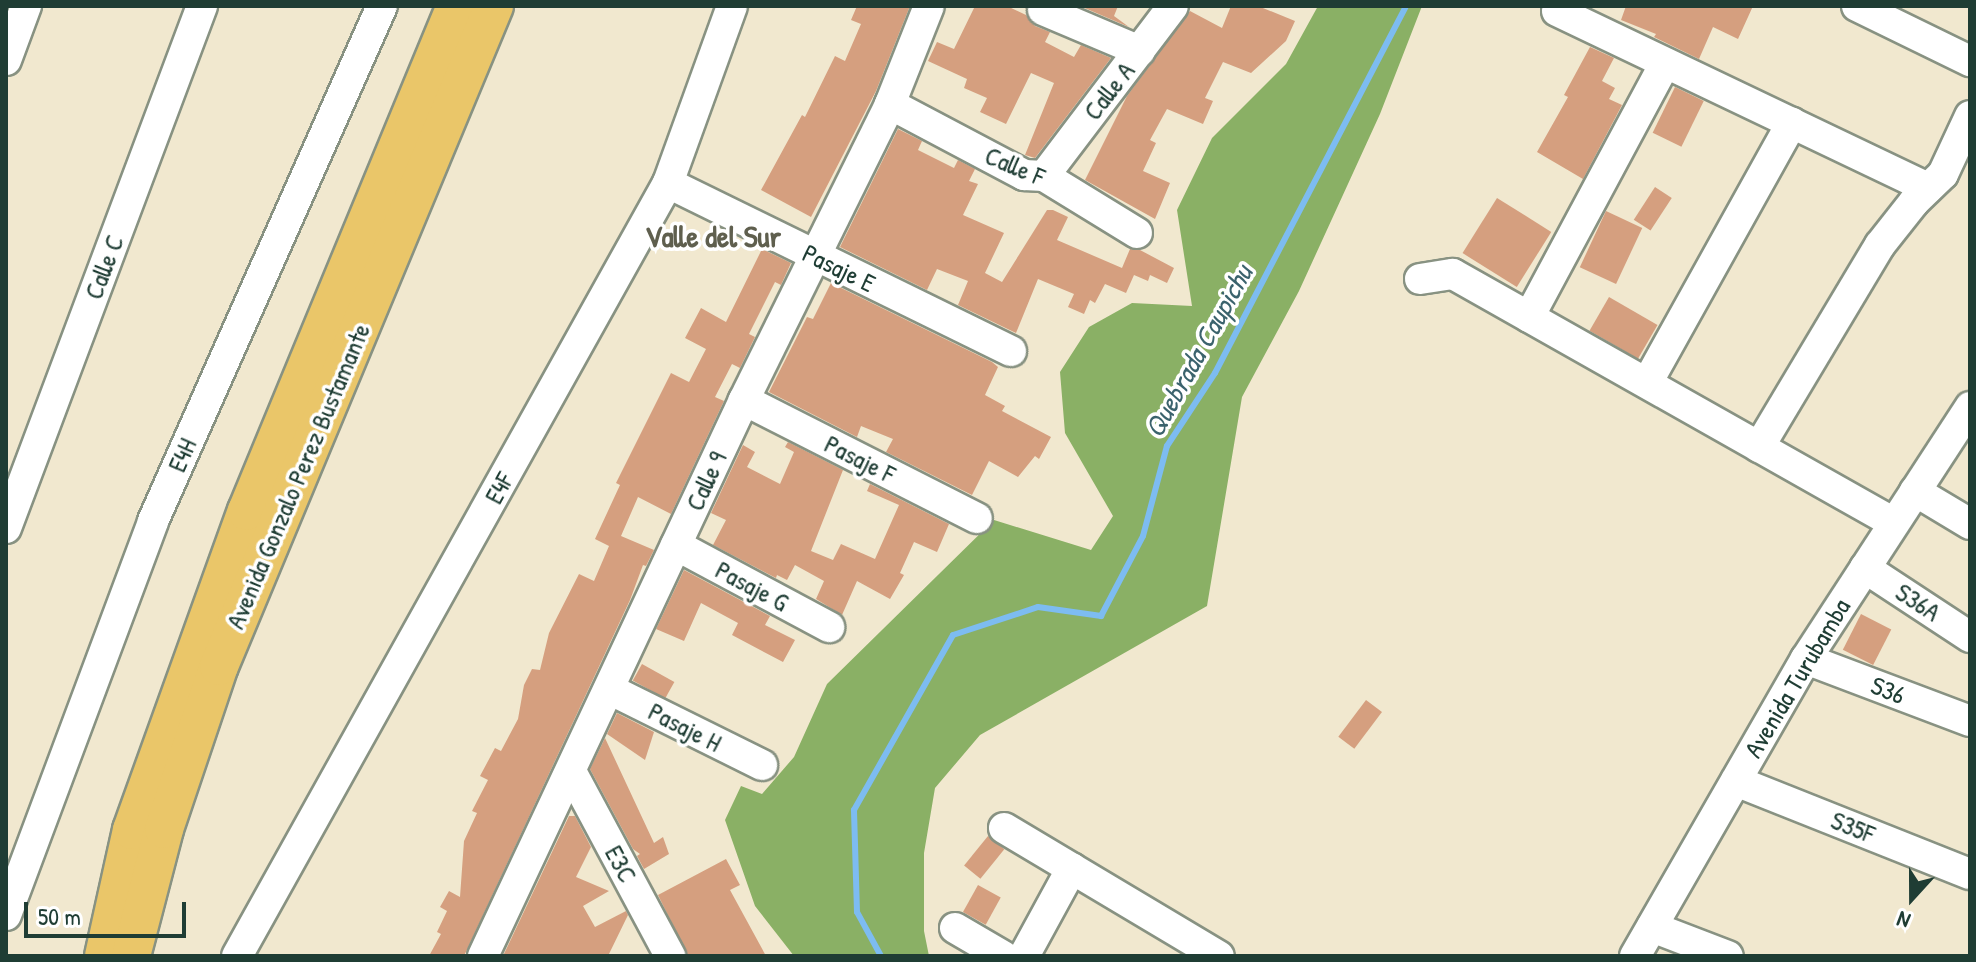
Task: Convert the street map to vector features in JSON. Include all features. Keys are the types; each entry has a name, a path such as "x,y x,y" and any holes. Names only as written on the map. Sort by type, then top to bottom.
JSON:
{"main road":[{"name":"Avenida Gonzalo Perez Bustamante","path":"104,956 132,830 247,511 456,6"},
{"name":"Avenida Gonzalo Perez Bustamante","path":"131,956 164,829 219,666 494,6"}],"street":[{"path":"6,60 26,6"},
{"name":"Calle C","path":"6,528 202,6"},
{"name":"E4H","path":"6,915 153,521 382,6"},
{"name":"E4F","path":"237,956 668,183 732,6"},
{"name":"Calle 9","path":"483,956 572,773 744,400 890,104 929,6"},
{"name":"Calle A","path":"1044,176 1173,6"},
{"path":"1857,6 1970,61"},
{"path":"1043,10 1140,51"},
{"path":"1557,11 1928,188"},
{"path":"1529,317 1665,63"},
{"name":"Calle F","path":"890,104 1024,175 1044,176 1137,233"},
{"path":"1759,447 1880,245 1943,174 1970,116"},
{"path":"1647,383 1792,123"},
{"name":"Pasaje E","path":"668,183 1011,351"},
{"path":"1420,279 1453,274 1894,523"},
{"name":"Pasaje F","path":"744,400 977,518"},
{"name":"Avenida Turubamba","path":"1635,956 1806,659 1967,417"},
{"path":"1915,491 1970,524"},
{"name":"Pasaje G","path":"676,545 829,627"},
{"name":"S36A","path":"1865,568 1970,637"},
{"name":"S36","path":"1806,659 1970,721"},
{"name":"Pasaje H","path":"609,689 762,765"},
{"name":"E3C","path":"572,773 668,954"},
{"name":"S35F","path":"1736,781 1970,874"},
{"path":"1004,828 1219,956"},
{"path":"1024,956 1072,868"},
{"path":"1652,927 1728,956"},
{"path":"955,928 1003,956"}],"green space":[{"path":"1318,6 1422,6 1380,114 1299,291 1242,397 1207,606 980,735 935,788 924,853 924,931 929,956 794,956 755,906 725,820 741,786 762,794 794,757 827,684 994,520 1091,550 1113,516 1065,433 1060,372 1089,327 1132,303 1192,306 1177,210 1212,138 1286,64"}],"building":[{"path":"857,6 910,6 876,91 811,217 761,190 802,115 805,117 835,56 845,61 861,24 851,20"},
{"path":"975,6 1007,6 1026,15 1035,26 1050,32 1045,42 1074,57 1081,45 1111,58 1035,158 1025,155 1054,83 1031,73 1006,124 980,112 987,98 964,88 967,79 928,61 937,42 954,49"},
{"path":"1080,6 1118,6 1114,16 1129,27"},
{"path":"1231,6 1258,6 1295,21 1286,41 1251,73 1223,62 1205,98 1213,101 1203,124 1167,109 1150,140 1156,143 1143,171 1170,183 1155,219 1085,180 1127,96 1190,11 1222,28"},
{"path":"1626,6 1753,6 1738,39 1713,27 1699,59 1654,37 1656,34 1621,20"},
{"path":"1590,47 1614,58 1602,81 1615,88 1609,99 1622,105 1583,179 1537,152 1568,97 1564,95"},
{"path":"1675,87 1704,101 1681,147 1653,133"},
{"path":"898,129 922,141 918,150 954,168 958,160 975,169 969,181 978,184 963,215 1004,233 985,273 1002,282 1047,210 1053,210 1068,217 1057,240 1122,268 1130,249 1140,250 1174,268 1167,283 1150,275 1148,281 1134,275 1126,293 1105,284 1095,303 1090,300 1084,314 1068,307 1074,294 1038,279 1016,333 958,305 968,281 937,269 927,290 840,247"},
{"path":"1655,187 1672,198 1651,231 1634,220"},
{"path":"1497,198 1551,232 1517,287 1463,253"},
{"path":"1606,211 1642,228 1616,284 1580,267"},
{"path":"762,249 791,263 781,285 775,282 749,334 755,337 740,368 732,364 715,397 724,401 671,514 638,497 621,536 654,550 646,566 643,565 630,600 464,956 429,956 441,934 437,932 447,911 440,907 449,891 460,897 464,841 477,813 472,811 488,780 480,776 495,748 501,751 518,719 524,685 532,669 540,670 549,633 579,574 594,581 609,546 595,539 620,485 616,483 671,373 689,382 706,349 685,338 701,308 726,322"},
{"path":"831,283 998,367 985,395 1005,406 1002,411 1051,437 1039,459 1035,456 1018,477 989,461 972,495 886,452 893,439 861,426 857,437 769,392 807,317 813,319"},
{"path":"1609,297 1657,325 1638,359 1590,331"},
{"path":"788,442 843,470 811,551 833,560 841,544 875,559 899,505 867,491 870,484 949,524 937,552 914,542 900,573 904,575 890,599 857,581 842,615 816,599 824,581 795,565 787,580 777,575 776,578 713,545 726,520 711,513 743,445 755,452 747,467 780,484 794,452 785,447"},
{"path":"684,570 770,616 765,625 795,640 783,662 732,635 738,623 701,603 684,641 656,629"},
{"path":"1861,614 1891,629 1873,665 1843,650"},
{"path":"642,664 674,682 665,699 633,681"},
{"path":"1366,700 1382,712 1354,749 1338,737"},
{"path":"617,713 654,732 645,760 607,734"},
{"path":"605,738 654,843 663,837 669,854 644,869 637,856 640,854 633,849 590,769"},
{"path":"569,816 575,816 591,847 576,877 609,891 583,906 595,927 626,911 628,915 608,956 503,956"},
{"path":"988,836 1004,849 980,879 964,866"},
{"path":"726,859 740,885 730,890 766,956 688,956 658,895"},
{"path":"978,885 1001,898 986,925 963,912"}],"waterway":[{"name":"Quebrada Caupichu","path":"881,956 857,912 854,810 953,635 1038,607 1101,616 1143,536 1167,446 1215,373 1406,6"}],"district":[{"name":"Valle del Sur","path":"713,236"}]}
